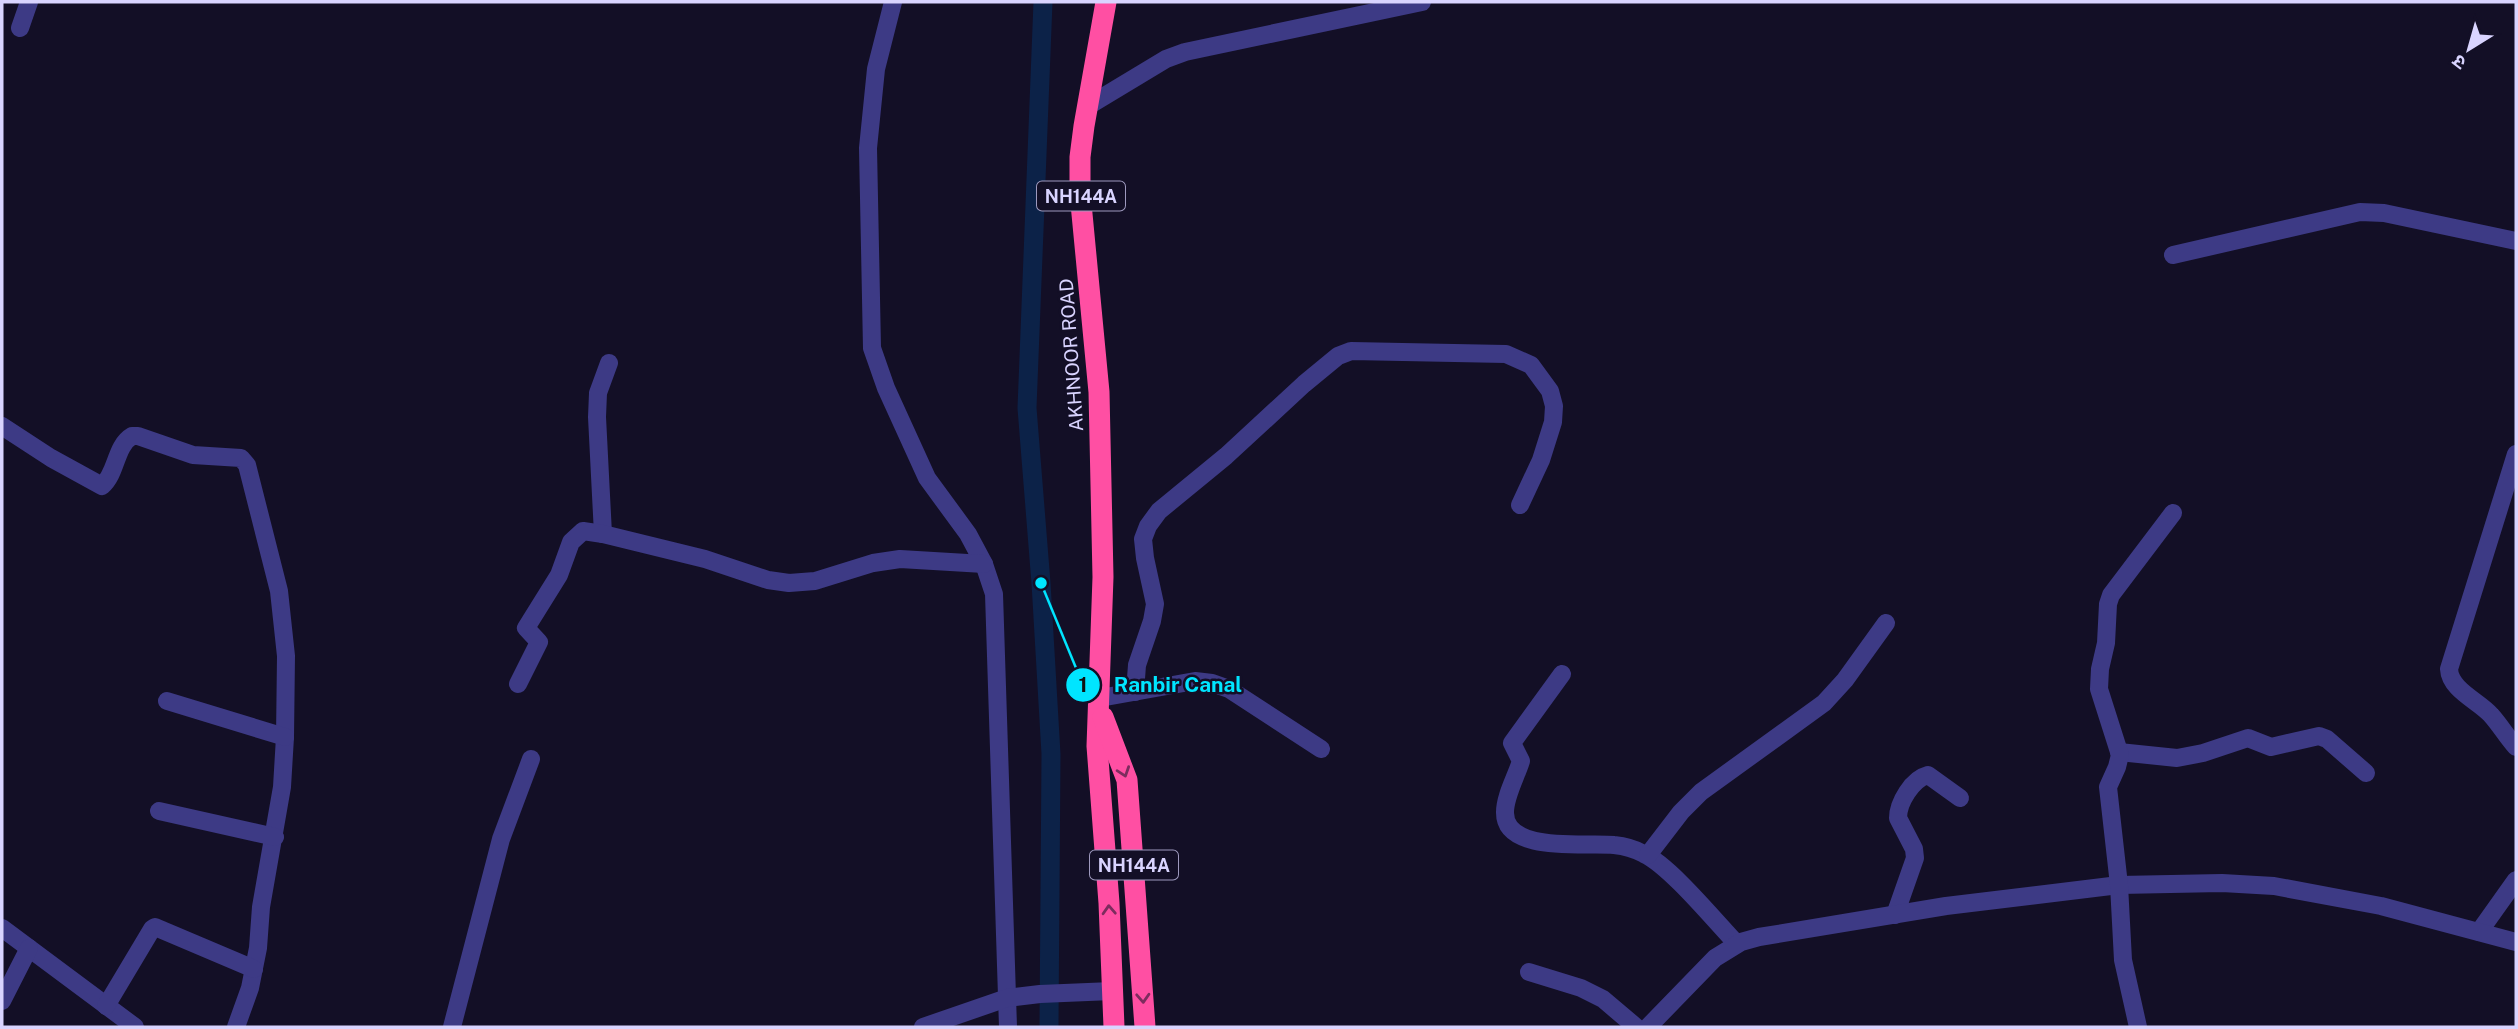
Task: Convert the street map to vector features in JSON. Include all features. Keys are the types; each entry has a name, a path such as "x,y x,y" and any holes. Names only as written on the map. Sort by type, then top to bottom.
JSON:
{"highway":[{"name":"AKHNOOR ROAD","path":"1106,2 1080,157 1080,193 1099,393 1103,514 1098,768 1109,903 1114,1027"},
{"name":"AKHNOOR ROAD","path":"1100,703 1127,780 1145,1027"}],"street":[{"path":"20,28 29,2"},
{"path":"893,2 876,69 867,148 872,348 886,388 927,478 968,534 984,564 994,594 1008,1027"},
{"path":"1088,106 1166,59 1185,52 1422,2"},
{"path":"2173,255 2360,212 2384,213 2516,241"},
{"path":"1135,692 1137,665 1155,604 1143,539 1148,526 1159,511 1226,456 1338,356 1351,351 1506,354 1531,365 1550,391 1554,406 1553,422 1541,460 1520,505"},
{"path":"603,534 597,417 598,394 609,363"},
{"path":"2,426 51,458 102,486 108,480 124,444 132,436 193,455 236,457 245,461 279,591 286,656 285,737 282,787 254,969 236,1027"},
{"path":"2516,454 2449,675 2454,683 2492,716 2516,747"},
{"path":"2138,1027 2123,960 2119,884 2108,788 2118,767 2119,751 2099,689 2100,669 2106,643 2108,604 2119,583 2173,513"},
{"path":"519,684 539,642 526,628 558,575 571,542 583,531 705,559 768,580 789,583 815,581 873,563 900,559 984,564"},
{"path":"1648,856 1681,812 1701,792 1824,703 1886,623"},
{"path":"1562,674 1512,743 1521,761 1504,810 1512,830 1525,838 1545,843 1613,844 1648,856 1737,944"},
{"path":"1100,703 1135,692 1195,681 1212,683 1229,690 1321,749"},
{"path":"167,701 285,737"},
{"path":"2119,751 2177,758 2203,753 2248,738 2271,747 2319,736 2327,739 2366,773"},
{"path":"452,1027 501,839 531,759"},
{"path":"1895,915 1915,858 1898,818 1902,802 1917,781 1928,775 1960,798"},
{"path":"159,811 275,837"},
{"path":"2479,932 2516,880"},
{"path":"1648,1027 1715,958 1737,944 1759,937 2119,884 2222,883 2274,886 2381,906 2516,942"},
{"path":"106,1006 155,927 254,969"},
{"path":"2,928 135,1027"},
{"path":"2,1001 29,948"},
{"path":"1529,972 1581,988 1603,999 1636,1027"},
{"path":"923,1027 1007,998 1040,993 1112,992"}],"waterway":[{"path":"1043,2 1027,408 1051,754 1049,1027"}],"place":[{"name":"Ranbir Canal","path":"1041,583"}]}
